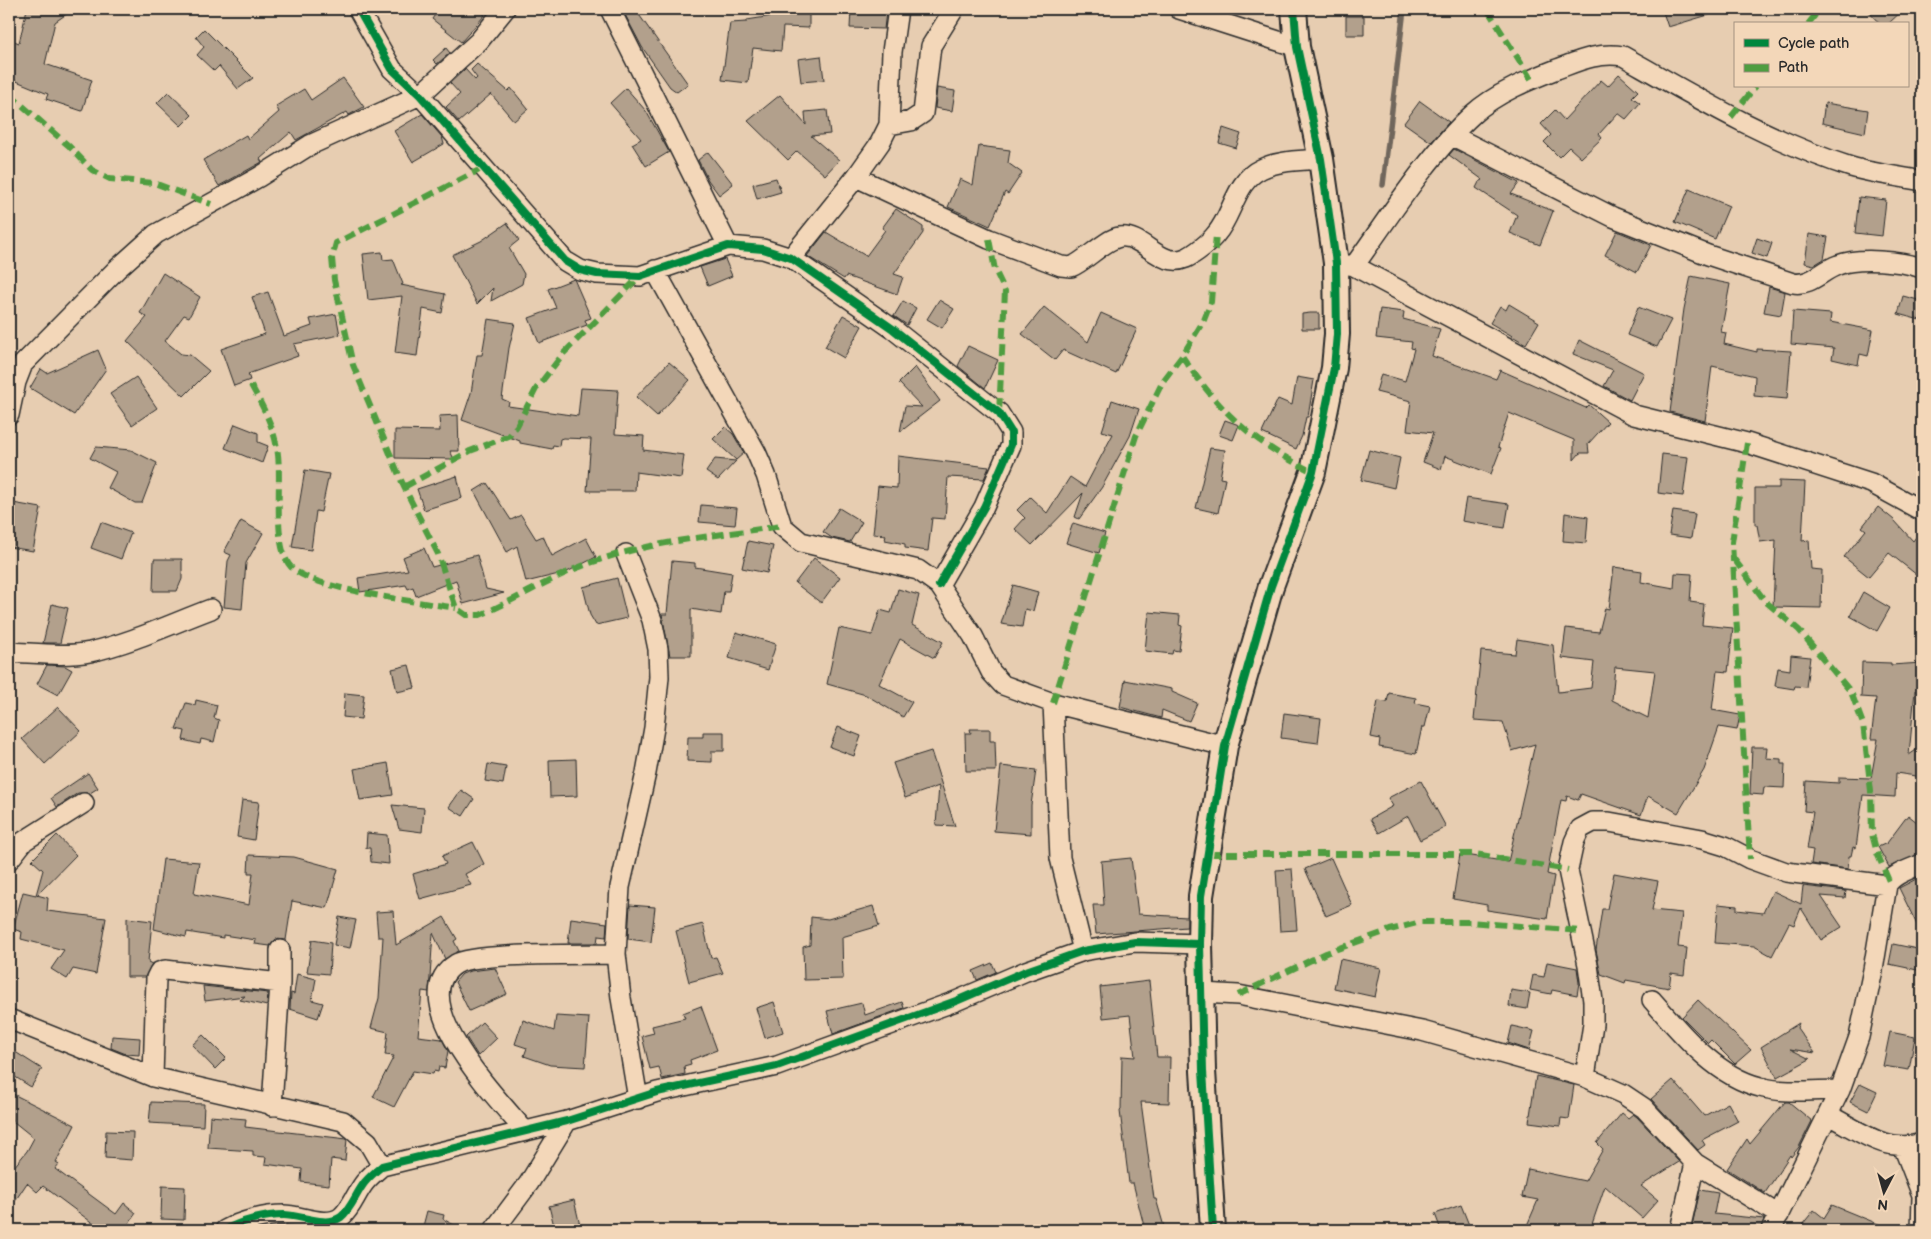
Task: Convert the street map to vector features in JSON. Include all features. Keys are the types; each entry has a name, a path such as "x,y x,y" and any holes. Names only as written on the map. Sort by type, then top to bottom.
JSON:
{"street":[{"path":"358,9 392,69 420,95 565,261 580,270 597,274 640,276 728,246 763,249 791,258 893,329 999,413 1011,432 1011,445 984,507 939,585"},
{"path":"9,416 16,382 23,364 117,269 156,234 251,182 310,146 420,95 479,41 505,9"},
{"path":"610,9 728,246"},
{"path":"791,258 856,177 880,143 888,126 892,52 898,9"},
{"path":"888,126 911,121 923,113 931,46 954,9"},
{"path":"1179,9 1297,46"},
{"path":"1213,1230 1203,1071 1200,944 1201,896 1225,746 1271,586 1313,472 1334,368 1345,264 1297,46 1294,9"},
{"path":"1345,264 1474,112 1503,93 1531,79 1589,57 1607,53 1623,56 1731,117 1782,142 1853,168 1922,181"},
{"path":"1453,136 1613,216 1708,255 1793,283 1803,285 1812,281 1825,270 1841,264 1888,262 1909,264 1922,268"},
{"path":"856,177 989,239 1061,266 1071,267 1111,240 1120,237 1129,238 1168,259 1177,260 1188,257 1216,234 1242,185 1259,169 1277,163 1321,160"},
{"path":"1345,264 1634,416 1747,443 1871,483 1922,511"},
{"path":"655,270 756,452 766,475 782,526 801,542 918,570 939,585 973,636 991,672 1003,685 1053,703 1225,746"},
{"path":"626,554 652,620 658,650 659,677 656,712 646,773 620,887 616,954 621,998 638,1099"},
{"path":"9,652 50,654 89,652 130,640 211,609"},
{"path":"1053,703 1060,858 1084,950"},
{"path":"9,860 24,840 84,803"},
{"path":"1585,1078 1593,1024 1593,1001 1588,966 1568,870 1574,842 1580,829 1594,822 1608,822 1702,839 1725,846 1750,859 1786,872 1887,886"},
{"path":"1202,993 1238,995 1422,1031 1585,1078 1623,1094 1644,1108 1695,1163 1775,1223 1840,1090 1859,1037 1889,881 1901,873 1922,864"},
{"path":"225,1230 234,1225 258,1219 285,1215 340,1224 365,1183 382,1166 567,1121 657,1092 777,1066 956,1001 1026,971 1084,950 1134,942 1200,944"},
{"path":"272,1106 280,983 280,950"},
{"path":"524,1130 447,1030 439,993 442,977 457,963 494,957 616,954"},
{"path":"153,1076 153,1018 156,978 159,972 165,970 280,983"},
{"path":"1652,1000 1688,1040 1722,1069 1745,1083 1774,1089 1840,1090"},
{"path":"9,1019 153,1076 272,1106 343,1121 368,1142 382,1166"},
{"path":"1828,1115 1869,1138 1903,1146 1922,1143"},
{"path":"494,1230 529,1182 567,1121"},
{"path":"1903,1146 1917,1178 1922,1196 1921,1230"},
{"path":"1680,1230 1695,1163"}],"building":[{"path":"27,9 74,9 55,22 45,64 92,80 82,111 46,99 48,94 9,78 9,39 19,43"},
{"path":"439,9 477,9 485,15 461,42 432,19"},
{"path":"622,9 635,9 688,84 677,92 670,87 642,47"},
{"path":"791,9 809,9 809,28 783,27 781,51 753,48 748,83 722,80 730,23 747,22 747,20 791,13"},
{"path":"1662,9 1714,9 1715,13 1668,27"},
{"path":"1866,9 1904,9 1890,22 1878,22"},
{"path":"851,10 886,12 884,29 850,28"},
{"path":"1346,16 1364,16 1364,35 1346,35"},
{"path":"204,29 253,78 238,89 219,66 214,71 197,55 204,47 196,37"},
{"path":"446,48 450,53 437,64 433,60"},
{"path":"821,56 824,80 801,82 798,59"},
{"path":"477,64 508,91 511,88 528,109 514,121 491,94 459,122 446,107 460,94 450,83 465,69 475,80 477,78 471,70"},
{"path":"1619,74 1638,91 1632,97 1640,103 1626,119 1618,113 1599,134 1602,138 1581,158 1569,147 1559,157 1544,142 1551,135 1541,124 1555,110 1564,120 1601,80 1608,86"},
{"path":"343,78 364,107 349,115 347,112 296,140 291,132 260,159 262,162 219,186 203,160 246,135 248,139 279,112 276,106 304,89 311,100"},
{"path":"626,88 646,111 669,152 646,166 632,144 641,139 610,103"},
{"path":"937,88 955,91 952,111 935,108"},
{"path":"168,92 192,115 181,126 157,103"},
{"path":"780,95 806,125 805,112 827,110 830,134 811,136 839,160 825,175 797,151 788,160 748,121"},
{"path":"1420,101 1449,122 1431,142 1404,123"},
{"path":"1825,103 1868,110 1865,133 1822,123"},
{"path":"422,114 442,137 444,144 413,162 394,131"},
{"path":"1223,128 1241,134 1236,148 1219,143"},
{"path":"979,146 1010,150 1008,163 1022,173 1008,194 1005,192 990,226 948,207 960,179 973,185"},
{"path":"1454,149 1519,183 1511,194 1553,211 1540,245 1510,233 1517,215 1476,188 1479,182 1483,180 1449,155"},
{"path":"708,152 733,184 719,195 708,180 698,160"},
{"path":"776,178 781,192 757,199 753,184"},
{"path":"1689,189 1729,206 1715,239 1675,222"},
{"path":"1859,197 1886,200 1882,236 1855,233"},
{"path":"896,209 923,227 923,233 894,274 903,277 897,294 846,276 844,279 807,256 826,232 866,256 885,230 882,228"},
{"path":"507,223 519,240 509,248 524,274 522,284 491,301 493,288 477,304 452,255 481,241"},
{"path":"1617,231 1651,245 1637,272 1605,255"},
{"path":"1809,234 1828,237 1824,259 1814,265 1805,263"},
{"path":"1757,238 1772,243 1767,258 1752,253"},
{"path":"382,252 383,260 393,259 403,284 401,285 445,294 442,313 423,309 417,356 395,353 402,296 368,300 363,254"},
{"path":"725,259 732,276 708,286 700,267"},
{"path":"163,273 200,297 189,317 184,315 165,341 181,354 190,355 209,371 184,396 127,341 147,317 140,313"},
{"path":"1691,276 1730,284 1721,332 1726,333 1724,344 1757,352 1757,349 1791,351 1787,399 1754,396 1755,376 1712,366 1705,421 1670,412 1684,309"},
{"path":"574,279 591,318 585,320 587,325 539,343 529,318 556,308 548,289"},
{"path":"1769,287 1785,292 1781,315 1764,312"},
{"path":"268,292 284,336 312,326 310,319 336,314 340,335 294,344 298,356 248,374 250,380 234,386 221,349 265,334 252,297"},
{"path":"1903,296 1922,301 1920,320 1898,314"},
{"path":"939,300 954,309 942,328 927,319"},
{"path":"903,301 916,308 907,325 894,316"},
{"path":"1509,304 1539,322 1526,344 1490,323 1500,306 1506,310"},
{"path":"1044,307 1088,342 1101,313 1137,329 1116,374 1063,350 1055,360 1022,334"},
{"path":"1638,307 1671,320 1657,347 1627,335"},
{"path":"1380,309 1404,312 1403,319 1440,329 1432,356 1496,379 1500,370 1586,408 1589,405 1608,422 1588,444 1589,453 1580,453 1574,460 1574,440 1509,413 1498,447 1501,448 1491,474 1445,456 1441,469 1423,462 1433,433 1407,430 1411,401 1376,392 1381,374 1405,381 1414,349 1411,348 1412,342 1376,338"},
{"path":"1793,311 1831,314 1830,322 1873,330 1868,356 1860,354 1858,365 1832,359 1834,348 1791,344"},
{"path":"1319,313 1319,329 1302,329 1302,314"},
{"path":"843,315 862,326 844,358 825,347"},
{"path":"488,319 515,323 509,348 502,399 509,402 508,406 578,416 581,388 618,390 615,434 644,436 643,450 684,455 681,478 636,472 635,491 587,491 591,439 563,438 560,439 559,446 553,445 552,449 520,443 520,441 462,420 471,393 477,355 482,355"},
{"path":"1579,340 1644,373 1630,400 1604,386 1613,370 1573,354"},
{"path":"968,346 998,360 985,388 958,366"},
{"path":"98,350 106,369 74,415 30,388 41,369 47,373"},
{"path":"669,362 690,380 657,416 636,397"},
{"path":"915,367 940,401 900,432 905,406 922,407 899,383"},
{"path":"136,377 157,408 132,425 110,394"},
{"path":"1297,377 1314,380 1308,417 1306,417 1302,436 1296,449 1262,433 1278,399 1292,405"},
{"path":"1112,400 1139,409 1130,436 1102,487 1079,519 1075,517 1083,493 1032,545 1015,529 1025,518 1017,510 1030,497 1047,513 1070,477 1085,487 1113,434 1102,431"},
{"path":"458,415 459,451 450,451 454,459 395,458 395,430 440,431 439,416"},
{"path":"1225,420 1239,425 1233,440 1219,435"},
{"path":"235,424 258,433 258,442 268,446 262,463 225,448"},
{"path":"725,427 733,434 744,453 736,460 713,439"},
{"path":"96,447 131,450 157,463 142,503 135,503 108,488 116,472 90,458"},
{"path":"1210,448 1225,450 1220,478 1225,479 1218,513 1196,508"},
{"path":"1369,450 1400,458 1394,488 1361,480"},
{"path":"1662,454 1688,457 1683,496 1658,493"},
{"path":"898,456 989,467 984,479 948,477 945,519 932,518 928,551 905,548 905,544 885,540 886,535 873,534 878,486 897,488"},
{"path":"715,459 736,461 718,480 706,472"},
{"path":"305,470 329,474 321,512 316,511 311,550 292,547"},
{"path":"457,476 462,498 424,510 417,489"},
{"path":"1779,481 1805,482 1802,541 1809,540 1811,569 1822,570 1821,608 1773,607 1776,540 1760,542 1757,525 1755,525 1755,488 1779,488"},
{"path":"487,483 511,520 521,515 536,539 543,536 552,556 586,538 596,557 567,572 526,582 517,546 507,552 474,491"},
{"path":"1466,498 1509,504 1505,528 1462,521"},
{"path":"13,503 41,508 33,551 9,547 9,526"},
{"path":"701,505 737,508 735,525 699,522"},
{"path":"1878,507 1894,520 1913,541 1922,529 1922,579 1889,553 1869,577 1844,557 1866,530 1862,527"},
{"path":"839,508 862,522 850,542 832,538 823,532"},
{"path":"1673,511 1695,514 1691,538 1669,535"},
{"path":"1565,513 1588,517 1586,543 1563,541"},
{"path":"241,521 263,533 246,563 242,609 224,607 228,561 231,555 224,552"},
{"path":"101,522 131,533 121,559 91,548"},
{"path":"1073,523 1105,533 1099,553 1066,543"},
{"path":"748,541 773,546 767,573 742,568"},
{"path":"424,548 432,567 477,555 486,589 504,593 463,604 456,580 416,596 413,587 408,589 406,585 360,592 358,578 408,570 403,557"},
{"path":"814,558 840,577 821,603 795,583"},
{"path":"154,559 182,559 182,579 177,591 153,591"},
{"path":"672,561 695,563 695,567 732,573 729,591 724,591 721,614 691,609 691,656 670,656 662,614 667,614"},
{"path":"1614,567 1642,571 1641,582 1674,588 1675,573 1692,574 1690,602 1704,604 1702,625 1733,628 1728,672 1717,671 1712,710 1740,715 1737,730 1719,727 1704,770 1678,813 1648,796 1641,815 1581,794 1578,800 1567,796 1566,801 1561,800 1547,874 1554,876 1547,919 1487,910 1487,905 1453,899 1460,854 1508,862 1535,744 1512,751 1503,722 1474,720 1481,651 1515,654 1517,639 1553,645 1558,692 1591,688 1594,662 1562,658 1566,628 1599,632 1605,608 1609,609","holes":["1615,667 1655,671 1648,718 1612,700"]},
{"path":"617,578 627,618 596,625 590,615 583,587"},
{"path":"1013,585 1038,592 1033,611 1025,609 1022,627 1001,624"},
{"path":"898,589 919,595 912,625 943,642 934,658 900,639 879,684 912,702 903,717 866,695 827,684 839,628 872,635 880,610 891,613"},
{"path":"1863,592 1890,608 1877,631 1850,616"},
{"path":"52,604 68,608 60,643 43,643"},
{"path":"1149,612 1180,615 1179,625 1182,626 1179,651 1173,650 1172,654 1145,651"},
{"path":"736,632 776,644 768,670 729,658"},
{"path":"1791,655 1810,657 1806,687 1795,686 1794,689 1775,686 1778,668 1790,670"},
{"path":"1862,662 1891,663 1891,665 1922,663 1922,691 1915,691 1909,755 1922,746 1922,777 1896,773 1895,797 1863,795 1856,848 1853,847 1851,856 1849,856 1848,869 1811,864 1813,850 1807,849 1813,812 1804,811 1806,781 1839,783 1839,777 1871,778 1878,739 1871,739 1876,698 1861,697"},
{"path":"47,665 65,666 72,670 58,695 37,684"},
{"path":"409,665 415,688 397,692 392,669"},
{"path":"1125,680 1172,689 1172,692 1197,703 1189,721 1162,710 1161,718 1120,707"},
{"path":"345,693 364,695 361,719 343,717"},
{"path":"1389,693 1416,698 1415,703 1430,706 1425,727 1422,727 1416,754 1379,747 1380,739 1371,737 1378,701 1387,702"},
{"path":"196,700 217,705 214,718 219,720 214,742 201,739 200,744 183,740 185,731 176,729 186,703 195,705"},
{"path":"58,707 81,731 45,764 22,739"},
{"path":"1284,713 1321,718 1318,743 1281,738"},
{"path":"838,727 861,736 854,756 830,747"},
{"path":"970,729 990,729 990,741 995,741 996,771 966,771 965,733 971,733"},
{"path":"703,732 724,732 724,751 712,751 712,762 687,761 688,737 703,737"},
{"path":"1752,747 1767,747 1766,758 1781,759 1781,764 1785,764 1784,788 1764,787 1763,795 1750,794"},
{"path":"931,751 955,826 936,825 939,786 905,798 893,763"},
{"path":"576,759 577,796 550,797 549,760"},
{"path":"388,763 393,795 360,800 354,769"},
{"path":"488,764 506,767 503,784 485,781"},
{"path":"1001,766 1036,770 1031,805 1031,834 994,831"},
{"path":"88,773 98,788 90,793 78,793 57,807 51,798"},
{"path":"1421,781 1446,827 1420,840 1408,816 1379,833 1370,819 1393,806 1388,798"},
{"path":"461,790 474,799 463,816 449,807"},
{"path":"242,800 259,802 254,840 237,837"},
{"path":"392,805 424,808 422,832 399,829"},
{"path":"1908,815 1922,826 1922,853 1889,867 1878,847 1887,843"},
{"path":"367,833 387,835 389,864 371,862 370,848 366,848"},
{"path":"57,835 76,855 37,895 48,898 47,911 106,918 96,974 73,969 67,979 51,969 64,950 21,939 22,932 13,929 23,892 36,895 43,870 32,860"},
{"path":"473,842 484,864 465,874 471,885 420,899 413,874 446,864 442,856"},
{"path":"249,855 294,857 338,869 327,908 292,901 286,940 276,939 270,946 255,944 256,940 223,935 223,938 187,932 186,937 154,929 163,859 199,862 194,894 249,905 253,873 248,873"},
{"path":"1131,858 1138,914 1187,917 1187,927 1096,934 1093,905 1104,905 1101,861"},
{"path":"1331,858 1352,905 1326,916 1305,869"},
{"path":"1292,869 1297,930 1280,931 1276,870"},
{"path":"1614,873 1658,881 1652,910 1682,913 1678,947 1687,948 1684,975 1671,973 1669,988 1626,980 1625,983 1601,974 1596,950 1602,909 1607,909"},
{"path":"1922,876 1922,935 1899,888"},
{"path":"1803,886 1846,891 1845,898 1821,896 1842,927 1821,940 1801,908 1794,925 1789,923 1772,956 1754,946 1715,943 1718,904 1737,906 1737,910 1763,913 1773,891 1801,904"},
{"path":"630,905 655,907 651,942 628,939"},
{"path":"873,906 879,926 842,937 843,979 804,980 803,947 810,945 811,917 828,919"},
{"path":"393,911 396,945 444,917 457,939 454,941 459,951 445,959 433,933 429,992 422,991 418,1036 442,1039 448,1051 445,1068 439,1067 438,1072 434,1071 433,1074 413,1071 394,1107 373,1097 394,1056 385,1055 388,1032 371,1028 379,998 383,937 378,937 376,912"},
{"path":"339,917 356,920 350,948 334,945"},
{"path":"127,918 152,921 148,962 152,964 145,977 127,977"},
{"path":"571,918 607,923 606,937 598,936 597,943 568,943"},
{"path":"703,924 711,958 716,957 723,973 689,982 676,931"},
{"path":"312,940 331,943 329,974 307,972"},
{"path":"1893,944 1922,950 1922,971 1889,964"},
{"path":"1340,959 1381,968 1375,997 1334,988"},
{"path":"1547,962 1577,968 1579,983 1577,995 1552,990 1551,994 1530,990 1533,975 1544,977"},
{"path":"992,963 996,972 977,980 973,971"},
{"path":"495,968 507,994 469,1011 455,982 462,974 470,971"},
{"path":"297,974 316,979 312,1000 323,1003 318,1018 290,1009 291,993 294,994"},
{"path":"1149,981 1157,1057 1170,1057 1169,1103 1141,1102 1154,1199 1156,1199 1165,1230 1145,1230 1133,1183 1129,1183 1120,1111 1122,1056 1135,1057 1130,1015 1103,1018 1100,987"},
{"path":"203,986 268,993 267,1006 240,1000 245,996 205,1001"},
{"path":"1511,990 1530,993 1527,1009 1509,1006"},
{"path":"1698,1000 1751,1050 1735,1064 1711,1040 1708,1043 1682,1017"},
{"path":"774,1002 783,1032 765,1038 756,1008"},
{"path":"902,1002 904,1008 833,1034 827,1011 862,1003 865,1015"},
{"path":"701,1006 717,1050 690,1060 691,1064 684,1066 685,1074 662,1079 659,1067 650,1069 642,1036 654,1033 652,1026 685,1018 683,1013"},
{"path":"556,1016 589,1018 585,1067 550,1065 524,1056 527,1048 515,1044 523,1020 554,1031"},
{"path":"482,1022 497,1038 478,1056 466,1037"},
{"path":"1799,1023 1797,1028 1815,1053 1790,1049 1810,1059 1777,1077 1761,1047"},
{"path":"1512,1026 1534,1031 1529,1050 1508,1043"},
{"path":"1890,1032 1915,1037 1909,1070 1883,1066"},
{"path":"203,1035 226,1058 215,1069 192,1045"},
{"path":"112,1036 140,1038 139,1055 126,1054 111,1048"},
{"path":"9,1048 42,1069 31,1087 9,1073"},
{"path":"1536,1076 1574,1085 1569,1119 1561,1118 1560,1126 1529,1122"},
{"path":"1673,1080 1704,1116 1728,1103 1738,1121 1702,1140 1705,1145 1698,1150 1651,1099"},
{"path":"1860,1084 1877,1092 1868,1111 1850,1102"},
{"path":"9,1092 75,1125 56,1162 59,1164 55,1169 116,1214 124,1203 136,1213 129,1223 138,1230 102,1230 43,1186 37,1192 27,1183 9,1210 9,1173 27,1151 34,1138 9,1118"},
{"path":"151,1102 204,1104 203,1126 149,1123"},
{"path":"1785,1102 1789,1102 1812,1121 1799,1147 1791,1157 1790,1155 1765,1193 1727,1169 1747,1139 1750,1144"},
{"path":"1622,1113 1628,1118 1633,1114 1637,1117 1679,1162 1641,1186 1658,1200 1642,1218 1605,1186 1590,1230 1525,1230 1538,1200 1522,1197 1528,1169 1585,1181 1603,1149 1597,1143"},
{"path":"210,1116 246,1119 245,1127 347,1139 345,1161 331,1159 329,1185 301,1182 302,1169 265,1164 266,1157 253,1156 253,1151 208,1148"},
{"path":"106,1131 133,1132 132,1160 105,1158"},
{"path":"162,1186 185,1187 184,1220 161,1219"},
{"path":"1700,1190 1718,1193 1714,1214 1764,1219 1760,1230 1691,1230"},
{"path":"574,1200 581,1230 555,1230 549,1206"},
{"path":"1461,1205 1471,1230 1441,1230 1435,1214"},
{"path":"1832,1205 1893,1230 1798,1230 1814,1210 1824,1218"},
{"path":"427,1211 444,1215 443,1219 463,1230 422,1230"}],"waterway":[{"path":"1383,185 1404,9"}],"marked path":[{"path":"1487,9 1531,79"},
{"path":"1810,22 1820,9"},
{"path":"1731,117 1754,88"},
{"path":"9,94 69,146 92,170 110,179 154,183 211,204"},
{"path":"483,168 336,243 332,258 334,280 353,365 404,487 438,554 456,608 466,615 480,615 577,568 626,552 678,541 782,526"},
{"path":"1053,703 1136,436 1163,381 1182,356 1204,320 1211,302 1216,234"},
{"path":"989,239 995,270 1005,291 999,413"},
{"path":"404,487 470,451 509,436 517,426 536,389 563,354 640,276"},
{"path":"1182,356 1210,394 1239,424 1272,449 1313,472"},
{"path":"251,385 267,415 277,448 279,461 279,528 285,557 291,567 303,575 343,588 456,608"},
{"path":"1747,443 1732,542 1750,859"},
{"path":"1734,559 1765,601 1799,630 1851,692 1863,724 1871,791 1872,834 1877,853 1889,881"},
{"path":"1208,854 1475,854 1568,870"},
{"path":"1238,995 1326,953 1390,930 1421,922 1470,922 1581,931"}],"cycle path":[{"path":"358,9 392,69 420,95 565,261 580,270 597,274 640,276 728,246 763,249 791,258 893,329 999,413 1011,432 1011,445 984,507 939,585"},
{"path":"1213,1230 1203,1071 1200,944 1201,896 1225,746 1271,586 1313,472 1334,368 1337,334 1336,263 1321,159 1297,47 1294,9"},
{"path":"225,1230 246,1221 277,1215 321,1221 335,1220 345,1213 365,1182 382,1166 567,1121 657,1092 777,1066 956,1001 1026,971 1083,951 1135,942 1200,944"}]}
